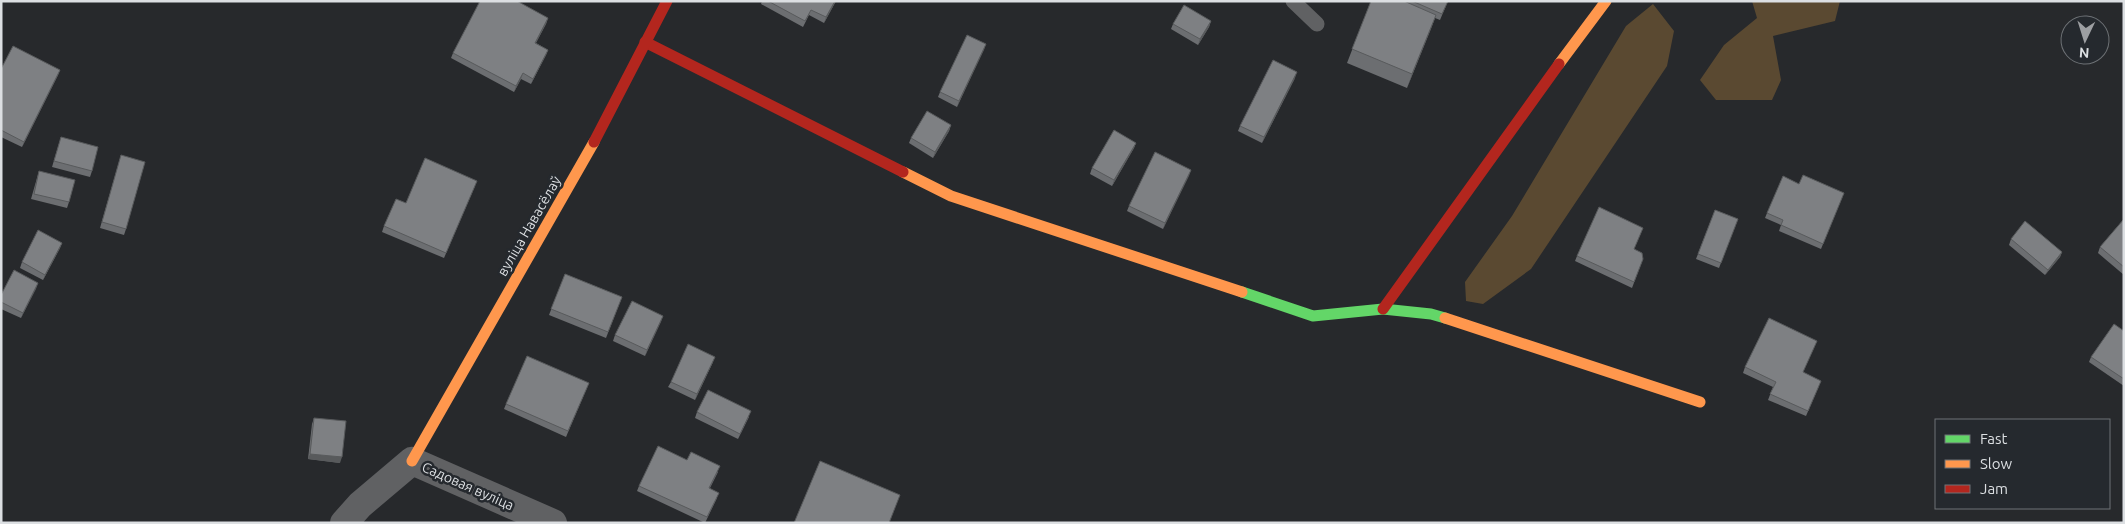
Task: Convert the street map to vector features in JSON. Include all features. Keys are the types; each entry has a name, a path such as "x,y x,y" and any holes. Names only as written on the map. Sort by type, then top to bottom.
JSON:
{"street":[{"name":"вуліца Навасёлаў","path":"412,461 584,160 667,1"},
{"path":"1383,309 1528,106 1606,1"},
{"path":"645,42 950,196 1313,316 1383,309 1431,314 1700,402"},
{"name":"Садовая вуліца","path":"344,523 360,505 412,461 552,523"}],"lane":[{"path":"1293,1 1318,24"}],"shaded area":[{"path":"1752,1 1840,1 1835,21 1773,36 1781,80 1772,100 1716,100 1700,80 1724,45 1757,18"},
{"path":"1653,4 1674,31 1667,66 1531,269 1483,304 1466,301 1465,282 1512,216 1626,26"}],"building":[{"path":"480,1 517,1 548,18 535,43 548,50 533,79 523,73 516,86 453,53"},
{"path":"768,1 835,1 826,17 811,10 805,21"},
{"path":"1371,1 1404,1 1436,15 1412,74 1352,49"},
{"path":"1412,1 1448,1 1442,14"},
{"path":"1184,5 1211,21 1200,39 1173,24"},
{"path":"967,35 986,44 959,101 940,92"},
{"path":"13,46 60,70 24,142 1,130 1,69"},
{"path":"1273,60 1297,72 1264,137 1240,126"},
{"path":"927,111 951,125 935,152 911,138"},
{"path":"1114,130 1136,143 1114,180 1092,168"},
{"path":"61,137 98,147 92,171 54,161"},
{"path":"1155,152 1191,170 1165,223 1129,206"},
{"path":"121,155 145,162 126,229 102,222"},
{"path":"425,158 477,181 446,253 384,226 396,199 406,203"},
{"path":"39,171 75,180 69,202 34,194"},
{"path":"1803,175 1844,193 1823,244 1781,225 1783,220 1767,213 1783,176 1799,184"},
{"path":"1599,207 1643,228 1634,249 1642,253 1643,259 1634,282 1577,256"},
{"path":"1715,210 1738,219 1721,263 1698,254"},
{"path":"2124,219 2124,267 2100,247"},
{"path":"2025,221 2062,252 2048,270 2011,239"},
{"path":"38,230 62,243 45,275 22,262"},
{"path":"14,270 38,283 23,313 1,302 1,295"},
{"path":"565,274 622,297 608,332 551,309"},
{"path":"632,301 663,316 647,350 615,335"},
{"path":"1769,318 1817,341 1803,372 1821,381 1808,411 1770,394 1776,382 1745,367"},
{"path":"2114,324 2124,331 2124,379 2091,357"},
{"path":"688,344 715,357 697,394 671,382"},
{"path":"527,356 589,383 568,431 506,404"},
{"path":"708,390 751,411 740,434 697,412"},
{"path":"314,418 346,421 342,457 310,454"},
{"path":"658,446 687,460 691,452 720,466 709,488 719,493 707,517 639,486"},
{"path":"820,461 900,495 889,523 794,523"}],"traffic: fast":[{"path":"1242,292 1313,316 1383,309 1431,314 1445,318"}],"traffic: slow":[{"path":"1559,64 1606,1"},
{"path":"412,461 594,142"},
{"path":"903,172 951,196 1242,292"},
{"path":"1445,318 1700,402"}],"traffic: jam":[{"path":"594,142 667,1"},
{"path":"645,42 903,172"},
{"path":"1383,309 1559,64"}]}
